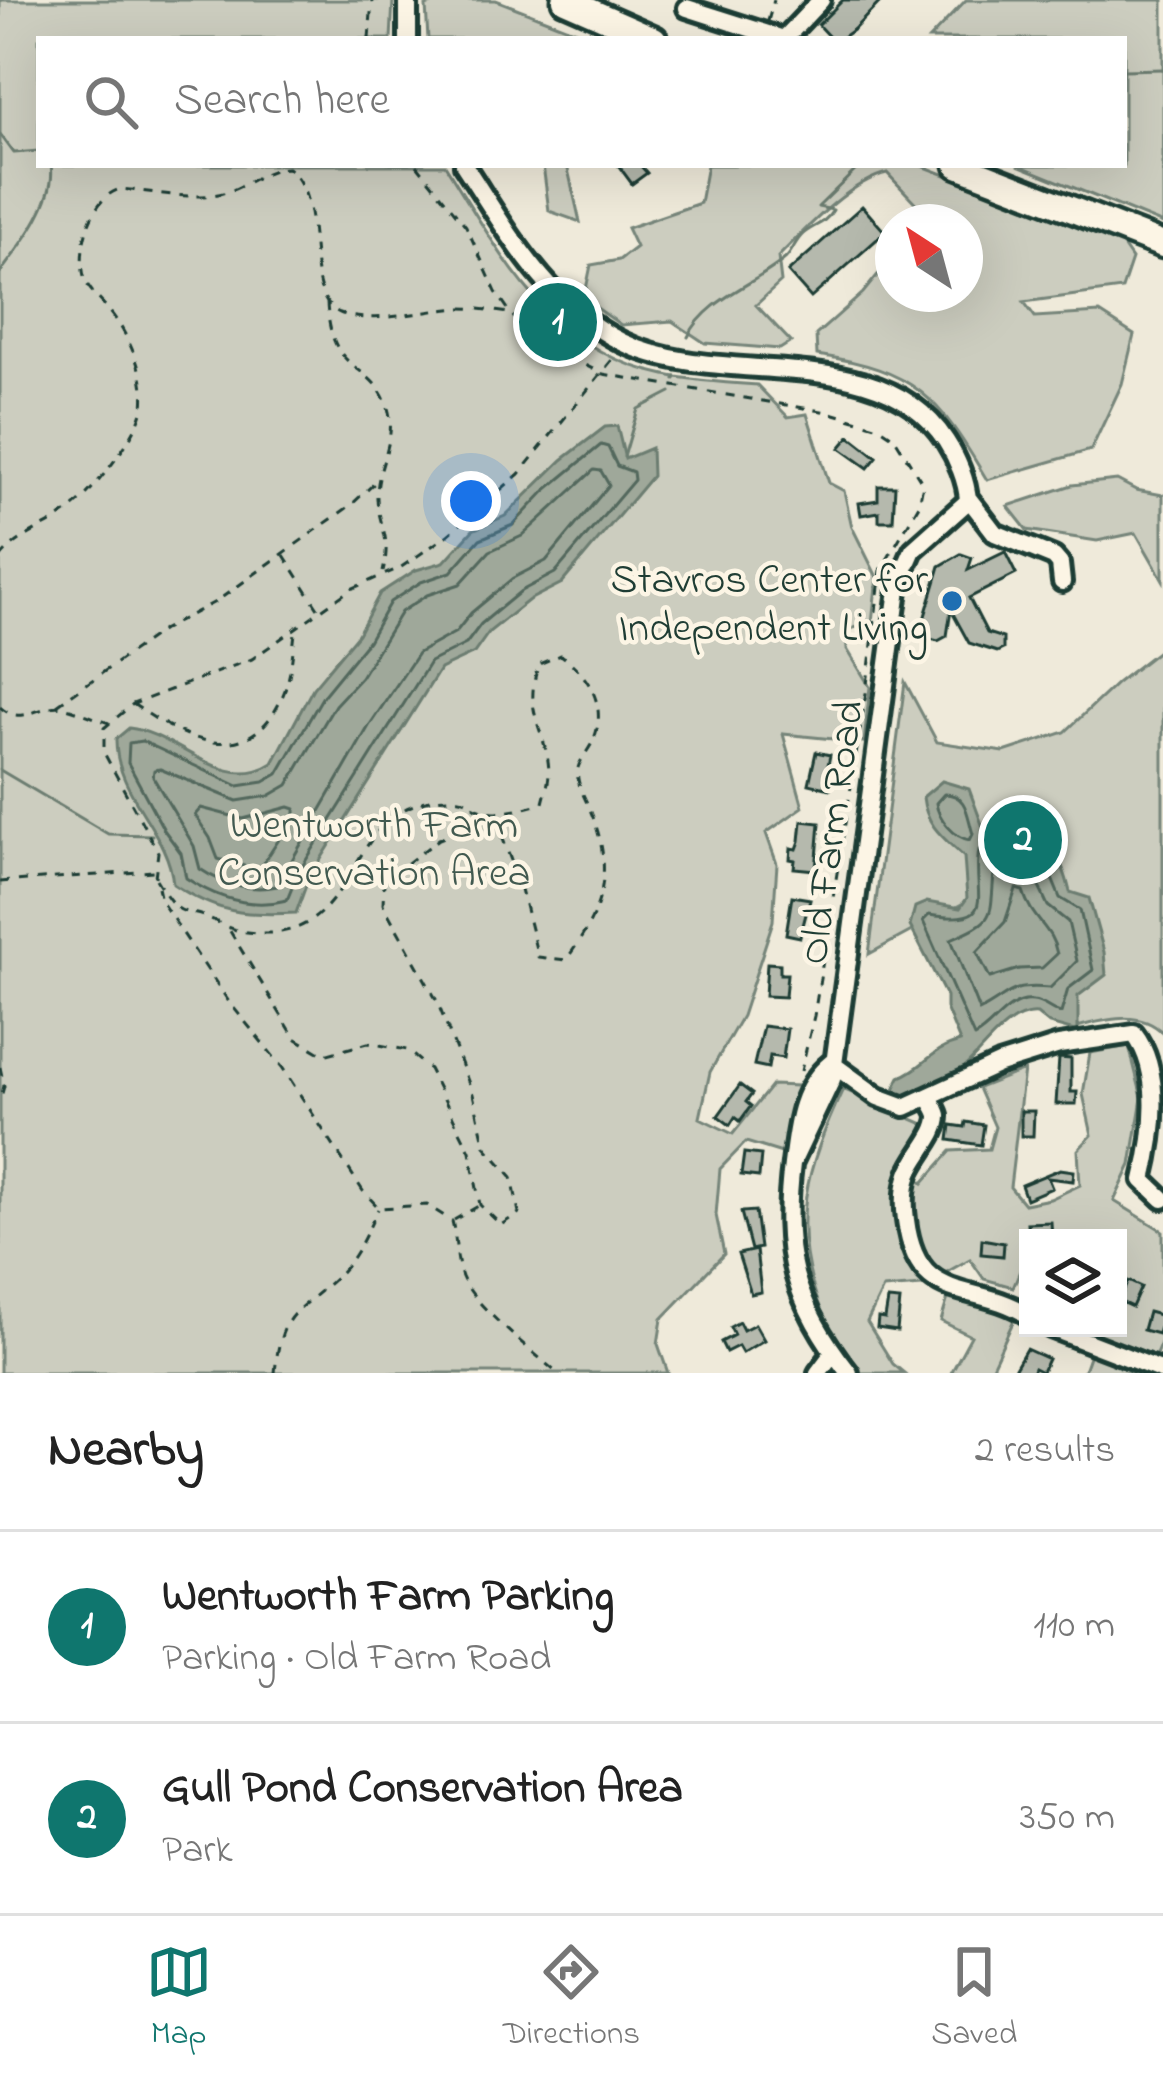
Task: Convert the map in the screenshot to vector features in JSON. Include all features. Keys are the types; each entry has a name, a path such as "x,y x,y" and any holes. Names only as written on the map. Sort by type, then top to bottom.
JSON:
{"highway":[{"path":"565,0 647,36"},
{"path":"966,168 1163,245"}],"street":[{"path":"408,0 408,36"},
{"path":"787,36 821,0"},
{"path":"687,8 774,36"},
{"path":"466,168 552,290 572,310 624,343 678,358 853,380 889,390 915,405 953,454 969,499 995,533 1054,557 1063,582"},
{"name":"Old Farm Road","path":"849,1373 806,1304 789,1258 786,1196 793,1161 830,1088 899,582 914,550 969,499"},
{"path":"831,1063 905,1107 1059,1045 1134,1034 1153,1072 1155,1126 1143,1180 1163,1199"},
{"path":"929,1098 938,1116 908,1175 905,1194 908,1233 919,1265 939,1284 1019,1311"},
{"path":"1074,1337 1163,1371"},
{"path":"818,1373 833,1352"}],"path":[{"path":"369,36 372,0"},
{"path":"765,33 774,0"},
{"path":"0,558 20,538 75,507 138,425 144,405 128,339 83,275 83,248 98,203 108,192 120,189 211,196 275,168 288,168 305,188 315,269 327,301 335,349 371,382 388,409 392,434 377,502 388,551 382,574"},
{"path":"419,168 466,226 496,292 528,337 603,374 828,412 874,425 894,437 923,484 919,505 881,570 866,693 801,1071"},
{"path":"327,301 344,315 466,308 511,314"},
{"path":"379,1208 161,901 154,871 158,852 101,742 107,724 133,704 252,659 296,624 417,558 448,535 519,474 624,343"},
{"path":"0,707 22,717 57,705 164,629 217,601 351,505 379,479"},
{"path":"283,554 319,610"},
{"path":"133,704 164,726 201,741 235,743 248,738 273,715 286,687 296,624"},
{"path":"156,879 174,909 205,916 227,928 276,934 306,923 345,886 377,831 414,804 446,798 464,800 479,809 512,812 543,803 549,772 533,715 531,684 538,664 561,655 581,670 598,702 595,738 578,767 580,788 607,863 589,929 566,960 538,957 503,838 480,824 439,839 385,881 383,904 436,1001 473,1094 485,1145 512,1177 519,1213 500,1225 480,1205 470,1151 429,1070 407,1049 368,1043 324,1055 312,1050 296,1038 227,928"},
{"path":"57,705 107,724"},
{"path":"0,882 154,871"},
{"path":"0,1066 4,1086 0,1101"},
{"path":"379,1208 427,1205 452,1221"},
{"path":"452,1221 480,1205"},
{"path":"274,1373 285,1322 340,1274 362,1244 379,1208"},
{"path":"452,1221 454,1250 465,1285 556,1373"}],"green space":[{"name":"Wentworth Farm Conservation Area","path":"0,0 393,0 391,36 36,36 36,168 447,168 533,296 589,345 624,363 665,375 757,385 788,417 807,414 829,483 844,491 852,527 877,577 872,623 846,630 847,649 870,687 864,742 783,734 803,807 766,833 777,864 773,921 742,1016 710,1072 700,1118 733,1134 772,1085 798,1086 782,1153 746,1142 720,1169 716,1215 724,1254 662,1319 658,1344 668,1373 0,1373"},
{"path":"441,0 496,0 588,36 428,36 426,6"},
{"path":"966,0 1163,0 1163,224 1025,168 1127,168 1127,36 932,36"},
{"path":"543,168 568,168 580,222 549,211"},
{"path":"706,168 928,168 1121,243 1132,259 1122,289 1024,302 1035,317 1100,313 1134,335 1122,384 1091,450 987,480 954,428 921,392 878,369 817,355 816,335 875,278 875,312 983,312 983,204 916,204 887,173 843,196 778,257 781,282 756,305 791,342 780,349 705,343 672,321 621,325 584,299 591,265 619,260 636,247 627,228 700,203"},
{"path":"1117,480 1136,490 1163,495 1163,580 1136,533 1097,541 1027,530 1008,506 1072,485"},
{"path":"1163,647 1163,1033 1131,1019 1072,1028 997,885 869,954 905,682 937,742 1004,752 1065,732"},
{"path":"1129,1046 1142,1098 1131,1165 1114,1201 1163,1231 1163,1338 1148,1373 1083,1373 1096,1337 1127,1337 1127,1229 1019,1229 1019,1273 1013,1287 984,1279 970,1259 922,1286 883,1289 867,1322 893,1364 904,1373 860,1373 825,1318 805,1250 811,1171 843,1089 926,1125 903,1165 923,1183 951,1151 989,1149 995,1127 978,1088 1024,1070 1010,1187 1024,1204 1050,1199 1080,1185 1078,1150 1092,1135 1083,1094 1090,1053"},
{"path":"948,1298 1000,1308 1015,1318 989,1373 951,1373 971,1336 941,1321"}],"water":[{"path":"617,426 625,459 651,448 652,476 562,583 529,600 489,632 474,653 440,669 308,880 296,913 232,910 173,884 162,847 124,778 116,739 129,728 147,732 237,772 273,763 313,688 358,634 380,593 416,570 444,562 473,530 505,516 562,460 605,427"},
{"path":"942,781 969,789 983,827 997,844 1025,833 1050,845 1070,892 1089,898 1106,975 1078,996 1078,1032 1049,1024 1037,1014 1025,1015 1003,1028 954,1076 900,1097 893,1091 900,1077 960,1042 946,996 910,926 915,907 927,902 960,908 967,898 964,857 937,831 925,807 923,797"}],"building":[{"path":"843,0 882,0 844,36 828,36 818,25"},
{"path":"620,168 643,168 647,173 632,184"},
{"path":"862,206 875,221 875,241 811,298 788,272"},
{"path":"850,436 877,457 868,468 840,448"},
{"path":"878,486 895,486 893,521 879,521 879,512 861,515 859,503 878,500"},
{"name":"Stavros Center for Independent Living","path":"1005,552 1016,574 969,598 987,633 1003,638 1003,649 997,652 969,643 951,610 947,636 930,639 925,616 940,566 961,554 972,558 968,570"},
{"path":"816,752 830,755 828,765 835,767 830,789 809,784"},
{"path":"802,821 820,823 816,870 794,868 795,860 790,859 791,848 797,849 800,841"},
{"path":"792,896 810,899 800,937 786,934"},
{"path":"767,963 780,964 780,974 787,974 785,997 765,996"},
{"path":"763,1026 787,1029 783,1058 770,1056 768,1068 754,1065"},
{"path":"1059,1058 1071,1059 1071,1092 1077,1092 1076,1104 1056,1104"},
{"path":"740,1085 752,1094 746,1102 751,1106 740,1121 735,1117 730,1125 718,1116"},
{"path":"1021,1111 1034,1111 1033,1136 1021,1136"},
{"path":"966,1122 984,1125 981,1145 949,1140 951,1125 965,1127"},
{"path":"744,1153 761,1155 759,1177 741,1175"},
{"path":"1060,1169 1074,1171 1073,1181 1048,1178 1052,1188 1026,1199 1021,1185"},
{"path":"755,1211 760,1248 751,1250 741,1212"},
{"path":"1051,1222 1051,1229 1027,1229 1027,1223"},
{"path":"982,1239 1004,1243 1003,1256 981,1254"},
{"path":"756,1250 761,1292 751,1294 738,1254"},
{"path":"1127,1283 1141,1287 1132,1307 1127,1305"},
{"path":"888,1300 900,1301 897,1331 877,1328 878,1318 885,1319"},
{"path":"1148,1312 1163,1316 1158,1334 1143,1330"},
{"path":"739,1322 743,1330 755,1324 764,1340 742,1353 738,1346 726,1352 721,1342 734,1335 730,1327"},
{"path":"1026,1349 1048,1359 1042,1372 1034,1368 1032,1373 1012,1373"}],"waterway":[{"path":"1127,70 1163,69"},
{"path":"0,134 14,153 36,151"},
{"path":"0,273 43,207 51,168"},
{"path":"688,337 719,302 786,258 803,234 833,210 818,207 858,168"},
{"path":"624,457 638,409 671,392"},
{"path":"0,770 108,834 152,835"}],"place":[{"name":"Wentworth Farm Parking","path":"558,322"},
{"name":"Stavros Center for Independent Living","path":"952,601"},
{"name":"Gull Pond Conservation Area","path":"1023,840"}]}
